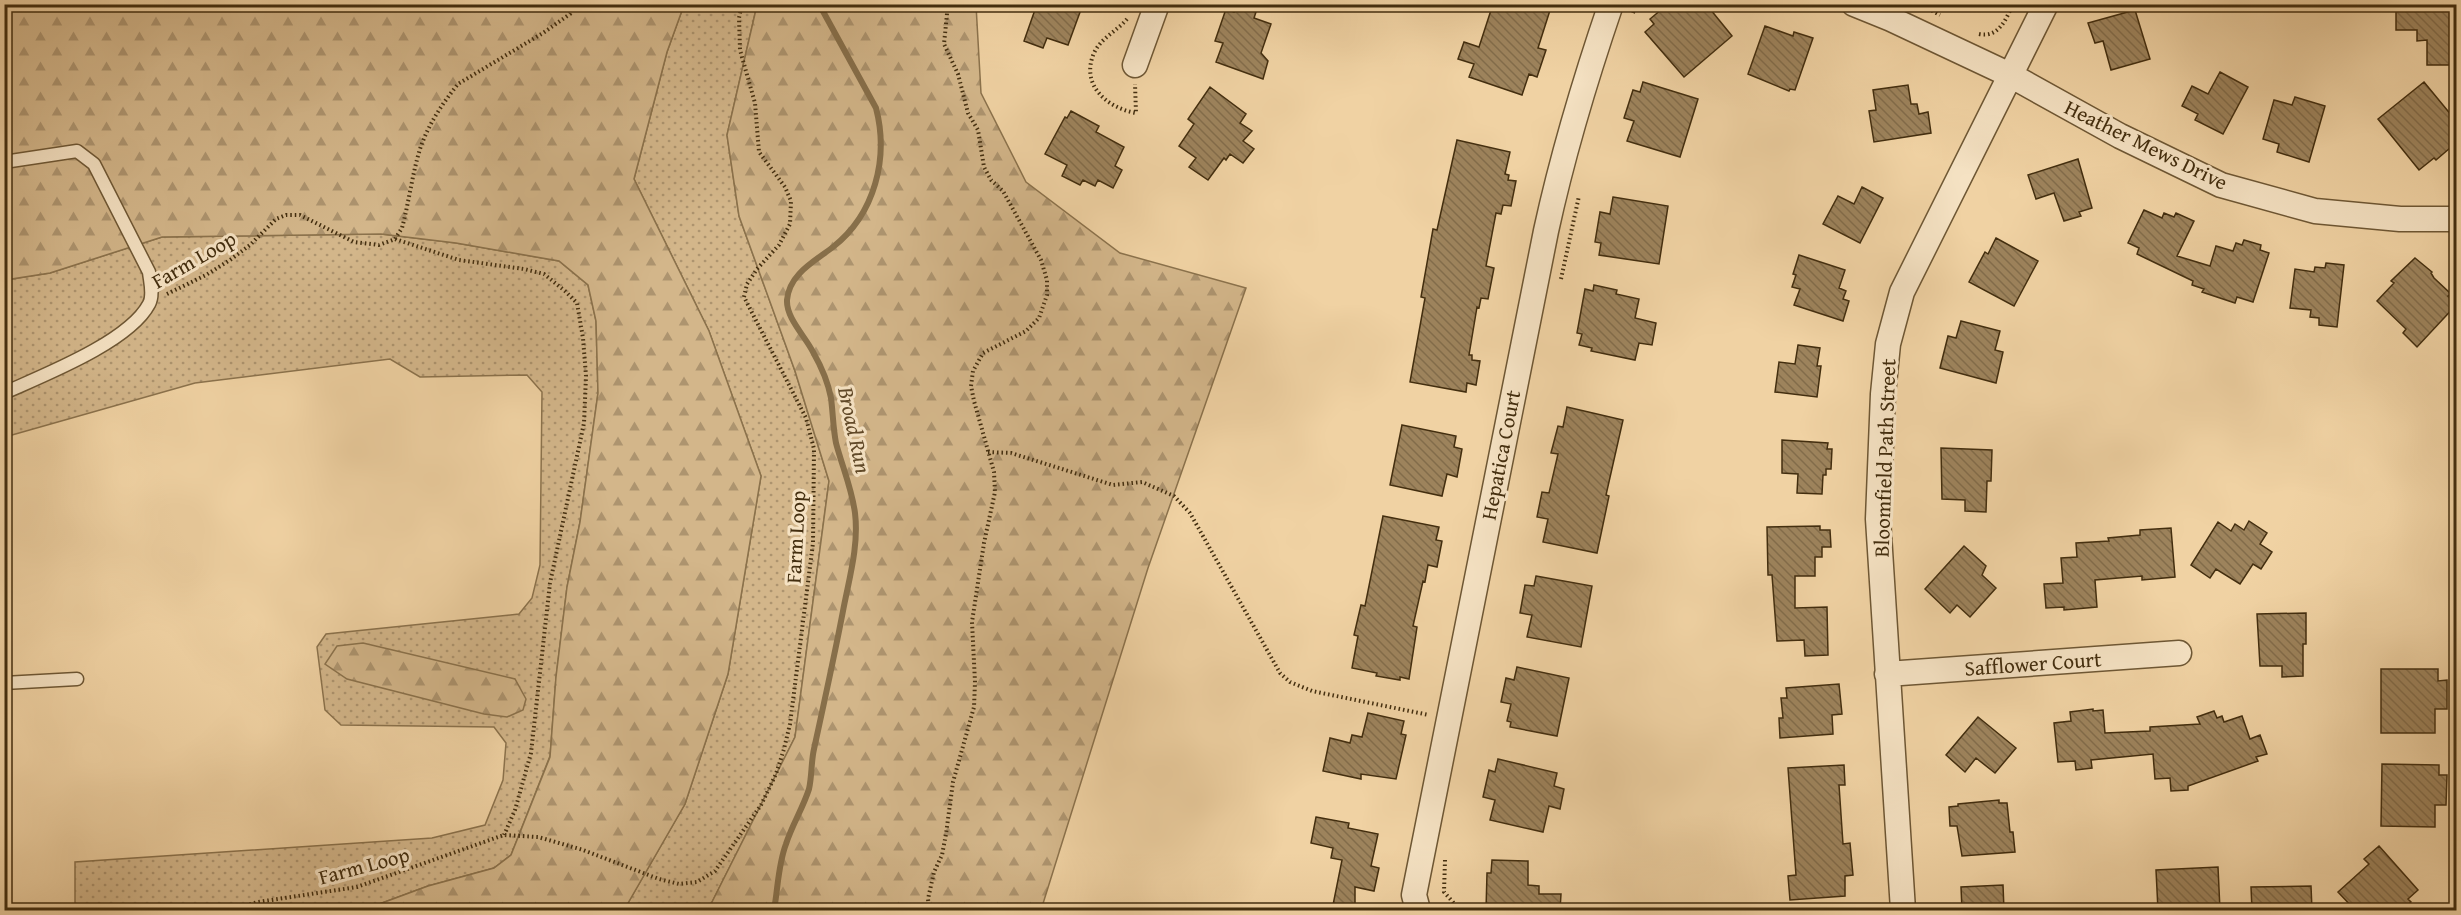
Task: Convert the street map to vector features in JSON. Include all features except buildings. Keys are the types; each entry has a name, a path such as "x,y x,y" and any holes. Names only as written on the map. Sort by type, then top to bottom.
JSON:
{"street":[{"path":"1135,65 1157,4"},
{"name":"Hepatica Court","path":"1418,910 1413,895 1560,168 1580,93 1611,4"},
{"name":"Heather Mews Drive","path":"1854,4 2010,75 2120,136 2220,185 2315,211 2400,219 2457,219"},
{"name":"Bloomfield Path Street","path":"1903,910 1878,519 1883,394 1888,344 1902,292 2046,4"},
{"name":"Safflower Court","path":"1887,674 2179,653"}],"lane":[{"path":"4,162 77,151 94,164 149,272 152,290 150,303 132,326 107,344 4,393"},
{"path":"4,683 77,679"}],"path":[{"path":"395,239 402,228 408,207 421,147 432,122 458,84 543,33 570,14 575,4"},
{"name":"Farm Loop","path":"228,910 258,902 357,887 504,835 538,837 584,850 659,879 680,884 697,882 715,871 761,805 776,774 790,724 810,579 813,543 814,449 806,418 744,297 747,284 757,268 779,245 790,224 791,201 759,152 755,103 740,50 739,18 742,4"},
{"path":"929,910 928,899 934,872 942,855 953,782 974,707 972,622 984,543 995,492 994,472 971,386 973,371 983,353 1026,331 1039,318 1047,295 1047,280 1041,260 1003,191 991,180 984,167 978,130 968,113 958,74 944,44 948,4"},
{"path":"1633,15 1636,4"},
{"path":"1920,4 1946,19"},
{"path":"1973,33 1990,35 2000,28 2013,4"},
{"path":"1560,285 1579,195"},
{"name":"Farm Loop","path":"150,303 206,276 230,260 276,219 286,215 300,215 354,242 379,245 395,239 459,260 544,274 577,303 586,376 584,423 550,583 531,753 515,810 504,835"},
{"path":"988,452 1011,453 1113,485 1142,482 1174,496 1190,513 1280,673 1290,682 1312,691 1448,719"},
{"path":"1446,858 1444,892 1460,910"}],"green space":[{"path":"5,5 684,5 667,52 634,179 709,331 761,476 728,674 685,804 624,910 363,910 428,886 494,868 511,855 550,757 556,677 567,587 580,522 598,393 596,321 588,285 559,261 456,243 381,234 162,237 50,273 5,280"},
{"path":"684,5 757,5 727,135 739,216 795,371 829,481 795,737 708,910 624,910 685,804 728,674 761,476 709,331 634,179 667,52"},
{"path":"757,5 976,5 981,93 1026,182 1120,253 1246,288 1148,568 1041,910 708,910 795,737 829,481 795,371 739,216 727,135"},
{"path":"381,234 456,243 559,261 588,285 596,321 598,393 580,522 567,587 556,677 550,756 511,855 494,868 428,886 363,910 70,910 75,906 75,862 432,838 485,825 503,780 506,743 494,727 341,725 325,710 317,647 326,634 519,614 532,598 540,565 542,392 527,375 420,377 390,359 195,383 5,437 5,280 50,273 162,237"},
{"path":"363,643 515,679 526,699 523,710 507,717 484,714 347,679 325,664 337,646"}],"waterway":[{"name":"Broad Run","path":"774,910 783,852 809,789 813,754 833,663 856,538 854,504 836,443 828,386 816,357 793,320 787,300 792,283 798,275 847,234 859,218 875,184 881,146 876,108 819,4"}]}
